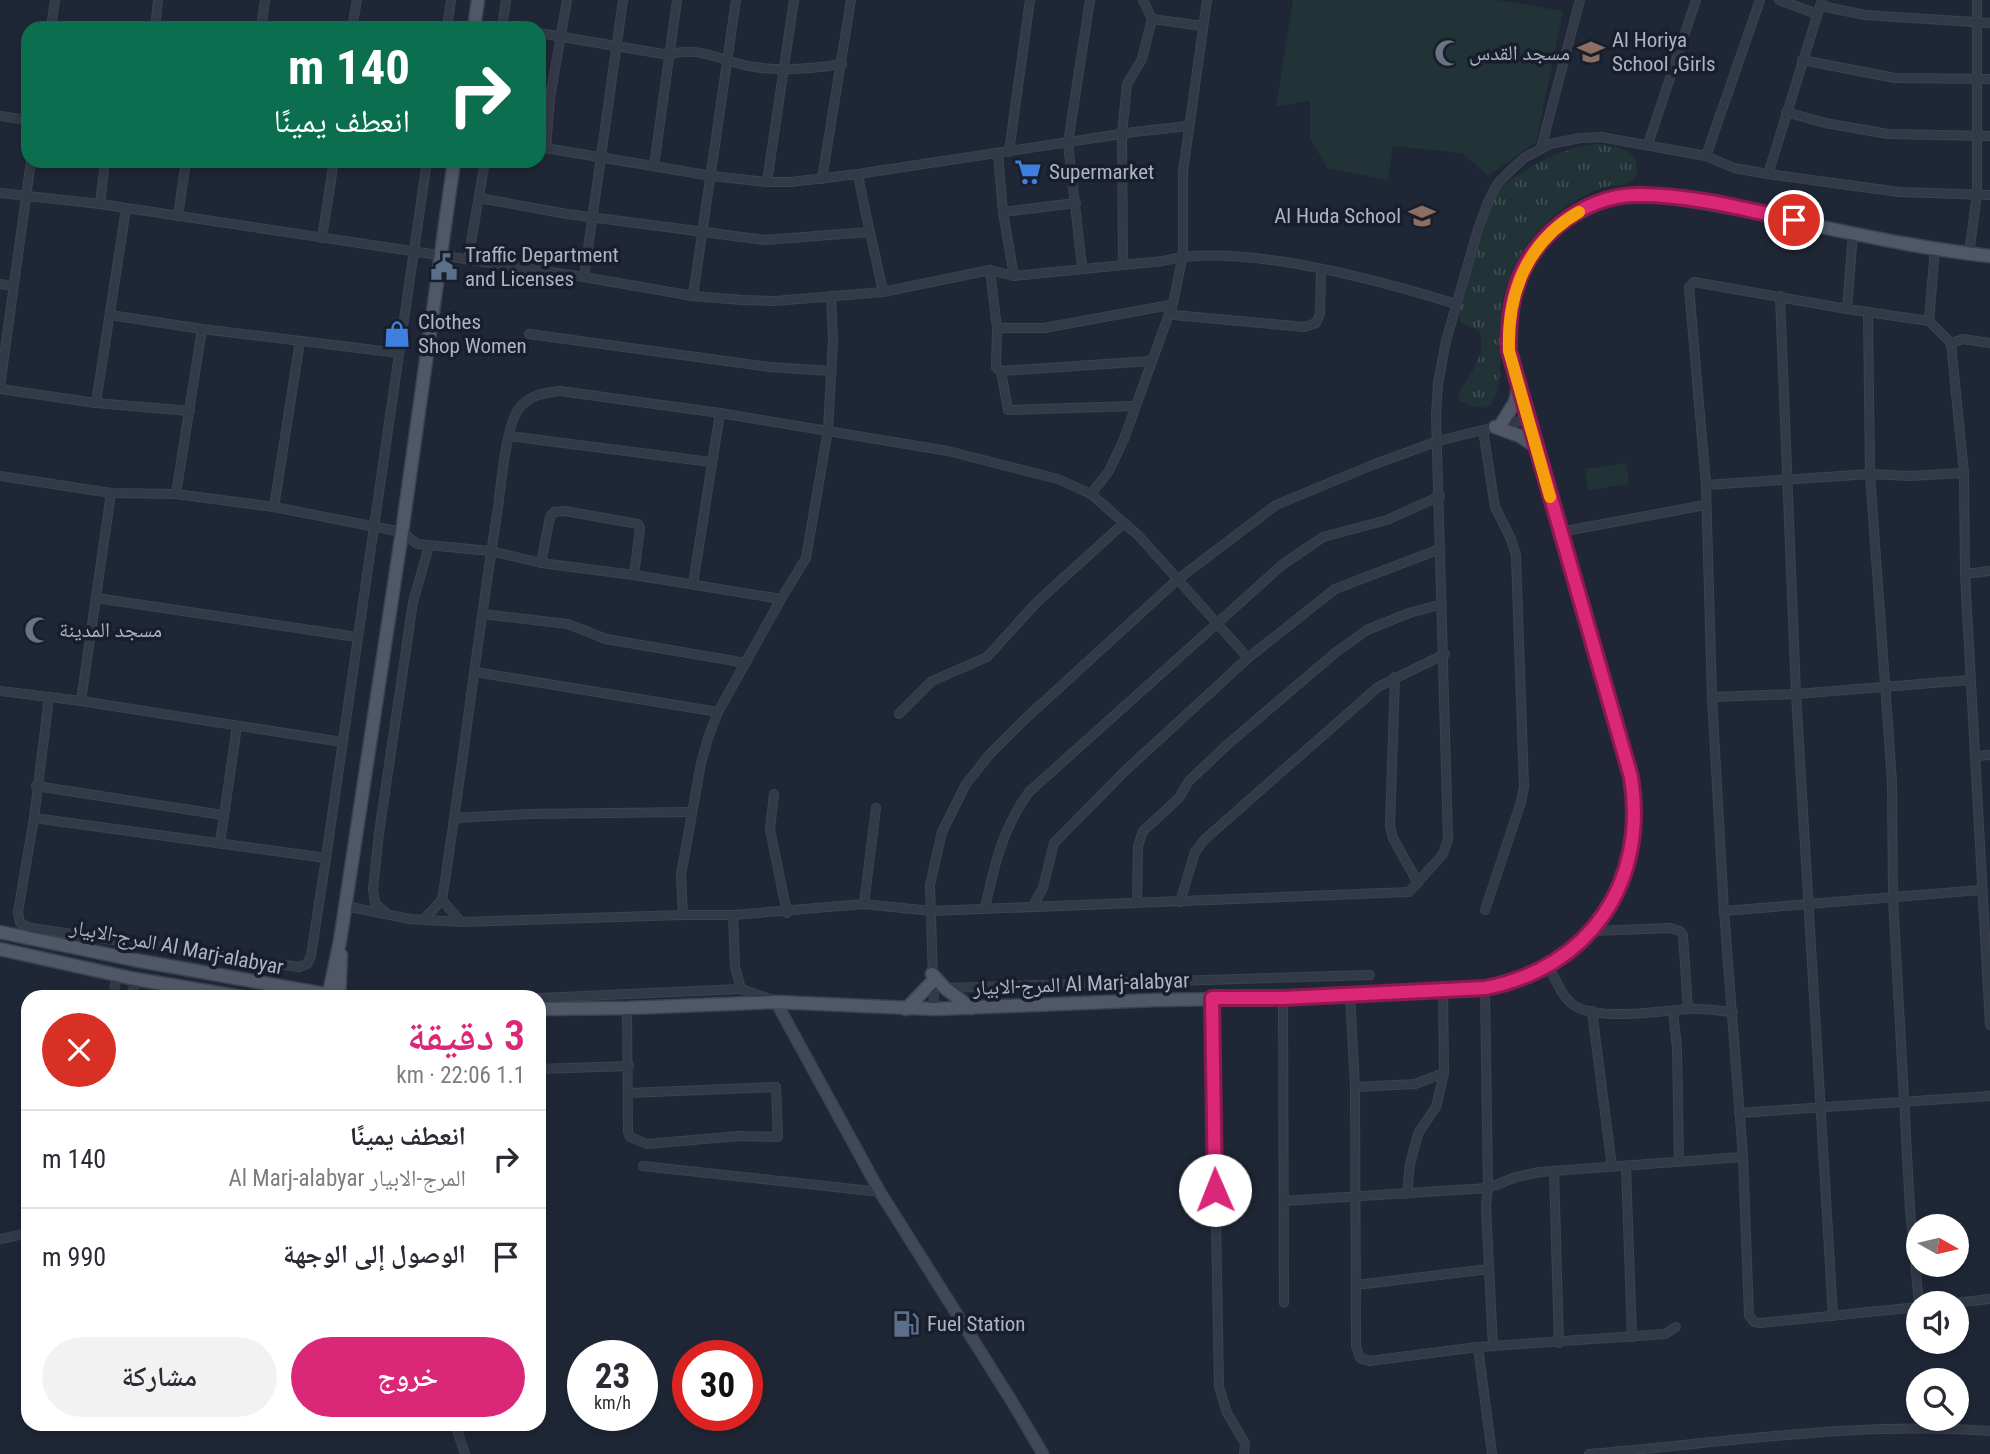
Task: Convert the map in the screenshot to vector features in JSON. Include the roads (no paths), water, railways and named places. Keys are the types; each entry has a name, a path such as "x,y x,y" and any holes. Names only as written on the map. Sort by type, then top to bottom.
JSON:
{"main road":[{"path":"475,21 478,0"},
{"path":"336,990 340,941 402,532 453,168"},
{"name":"المرج-الابيار Al Marj-alabyar","path":"546,1009 776,1002 934,1009 1212,998 1283,998 1485,988 1529,976 1575,948 1592,931 1622,884 1631,851 1635,805 1631,777 1613,709 1509,351 1515,290 1528,261 1549,235 1571,216 1597,203 1623,196 1658,196 1723,205 1853,233 1990,256"},
{"path":"1519,385 1515,402 1493,428 1520,436 1536,447"},
{"name":"المرج-الابيار Al Marj-alabyar","path":"0,932 300,990"},
{"name":"المرج-الابيار Al Marj-alabyar","path":"0,949 135,979 200,990"},
{"path":"308,990 337,974"},
{"path":"337,974 348,990"},
{"path":"906,1009 933,977 972,1008"}],"street":[{"path":"52,21 55,0"},
{"path":"156,21 159,0"},
{"path":"262,21 265,0"},
{"path":"353,21 356,0"},
{"path":"448,21 451,0"},
{"path":"504,21 506,0"},
{"path":"546,127 566,0"},
{"path":"584,277 623,0"},
{"path":"654,166 677,0"},
{"path":"693,296 736,0"},
{"path":"767,182 794,0"},
{"path":"822,179 851,0"},
{"path":"1009,152 1030,0"},
{"path":"1082,267 1068,143 1090,0"},
{"path":"1123,264 1122,134 1127,84 1143,58 1152,19 1143,0"},
{"path":"1091,494 1109,471 1124,439 1170,305 1173,303 1183,256 1183,172 1188,126 1207,0"},
{"path":"1541,148 1580,0"},
{"path":"1648,144 1696,0"},
{"path":"1706,156 1760,0"},
{"path":"1779,0 1865,15 1990,23"},
{"path":"1969,254 1977,194 1977,0"},
{"path":"1768,173 1820,7"},
{"path":"1152,19 1203,26"},
{"path":"546,34 669,55 680,50 690,51 728,62 784,70 842,64"},
{"path":"1802,60 1878,76 1990,79"},
{"path":"1786,112 1825,123 1888,134 1990,136"},
{"path":"0,116 21,119"},
{"path":"546,148 712,176 767,182 822,179 1188,126"},
{"path":"345,906 423,920 461,922 787,913 864,904 931,911 1409,892 1445,851 1448,839 1445,654 1437,441 1438,384 1456,303 1478,229 1498,183 1524,158 1541,148 1580,138 1601,137 1706,156 1734,168 1899,192 1990,195"},
{"path":"998,154 1003,212 1014,276"},
{"path":"30,168 0,388 96,403 190,411"},
{"path":"100,204 104,168"},
{"path":"178,216 185,168"},
{"path":"322,238 333,168"},
{"path":"49,697 34,818 18,912 19,923 24,926 299,967 307,964 311,956 326,858 426,168"},
{"path":"468,260 484,168"},
{"path":"858,174 868,232 883,292"},
{"path":"0,193 100,204 693,296 775,301 883,292 989,270 1014,276 1082,267 1163,261 1183,256 1247,258 1321,270 1456,303"},
{"path":"479,198 696,233 703,231 765,240 868,232"},
{"path":"1003,212 1076,202"},
{"path":"96,403 127,209"},
{"path":"1847,309 1853,233"},
{"path":"1929,321 1935,248"},
{"path":"989,270 997,328 996,368 1001,370 1151,361"},
{"path":"1170,305 1174,315 1304,327 1316,323 1320,314 1321,270"},
{"path":"1906,1307 1760,1323 1751,1320 1748,1310 1743,1157 1724,911 1712,696 1706,485 1690,285 1697,281 1847,309 1929,321 1951,343 1964,473 1965,574 1970,680 1985,852 1981,890 1990,1025"},
{"path":"0,284 13,286"},
{"path":"683,915 681,875 701,764 718,712 780,599 806,558 828,430 832,370 831,296"},
{"path":"1780,296 1796,694 1833,1316"},
{"path":"997,328 1044,328 1170,305"},
{"path":"1868,312 1870,474 1892,781 1893,898 1917,1291"},
{"path":"110,315 202,330 399,353"},
{"path":"176,494 202,330"},
{"path":"529,334 770,367 832,370"},
{"path":"1951,343 1963,339 1990,342"},
{"path":"274,507 300,341"},
{"path":"1001,370 1008,410 1134,406"},
{"path":"423,920 442,900 509,436 517,411 526,400 539,393 560,391 828,430 948,451 1044,474 1091,494 1124,523 1147,544 1248,659"},
{"path":"693,584 720,413"},
{"path":"934,1009 932,869 942,832 966,784 990,754 1024,720 1177,580 1284,500 1437,441 1528,419"},
{"path":"1485,910 1524,787 1517,555 1495,507 1493,428"},
{"path":"509,436 711,462"},
{"path":"1706,485 1870,474 1910,477 1964,473"},
{"path":"0,476 111,493 176,494 274,507 375,525 402,532 417,544 491,551 541,563 780,599"},
{"path":"81,701 111,493"},
{"path":"985,908 1000,846 1020,804 1029,792 1121,707 1282,565 1314,541 1335,532 1387,520 1440,496"},
{"path":"1560,532 1705,505"},
{"path":"541,563 550,517 554,512 565,511 638,524 640,528 634,575"},
{"path":"899,714 932,681 987,657 1037,602 1124,523"},
{"path":"388,914 375,904 373,889 413,602 429,546"},
{"path":"1033,906 1044,888 1054,844 1126,770 1248,659 1335,589 1440,549"},
{"path":"1965,574 1990,571"},
{"path":"96,598 357,637"},
{"path":"1137,903 1138,846 1143,831 1179,798 1189,781 1335,653 1367,631 1409,613 1442,604"},
{"path":"483,614 568,624 606,639 746,663"},
{"path":"1180,902 1195,852 1205,840 1378,687 1445,654"},
{"path":"475,672 718,712"},
{"path":"1395,677 1390,826 1393,838 1418,883"},
{"path":"1712,696 1796,694 1970,680"},
{"path":"0,691 342,742"},
{"path":"220,844 237,726"},
{"path":"1976,756 1990,755"},
{"path":"36,786 223,815"},
{"path":"774,794 770,829 787,913"},
{"path":"864,904 876,808"},
{"path":"455,818 530,814 692,813"},
{"path":"34,818 326,858"},
{"path":"1724,911 1981,890"},
{"path":"442,900 461,922"},
{"path":"733,915 735,967 741,989"},
{"path":"1592,931 1670,928 1680,931 1683,935 1688,1009"},
{"path":"1548,965 1563,993 1573,1004 1592,1011 1636,1014 1688,1009 1733,1012"},
{"path":"114,990 117,975"},
{"path":"945,988 1370,975"},
{"path":"133,990 135,979"},
{"path":"1155,980 1156,1000"},
{"path":"1407,1194 1409,1164 1419,1132 1436,1107 1444,1073 1443,988"},
{"path":"1485,988 1486,1206 1493,1346"},
{"path":"546,998 741,989 776,1002 880,1192 1043,1454"},
{"path":"1350,994 1355,1087 1356,1346 1363,1360 1402,1359 1478,1347 1665,1335 1676,1327"},
{"path":"1212,998 1219,1387 1227,1413 1245,1443 1244,1454"},
{"path":"1283,998 1284,1303"},
{"path":"626,1008 630,1137 647,1144 739,1136 778,1137 776,1087 629,1093"},
{"path":"1592,1011 1612,1167"},
{"path":"1673,1012 1677,1048 1679,1162"},
{"path":"546,1069 629,1066"},
{"path":"1355,1087 1415,1084 1444,1073"},
{"path":"1739,1113 1990,1096"},
{"path":"1284,1201 1488,1188 1527,1174 1743,1157"},
{"path":"643,1166 880,1192"},
{"path":"1626,1166 1632,1337"},
{"path":"1554,1171 1559,1343"},
{"path":"0,1239 21,1234"},
{"path":"1356,1285 1489,1269"},
{"path":"1969,1301 1990,1299"},
{"path":"1478,1347 1492,1454"},
{"path":"1589,1454 1856,1429 1938,1427 1990,1431"},
{"path":"458,1431 466,1454"}],"place":[{"name":"Al Horiya School ,Girls","path":"1591,52"},
{"name":"مسجد القدس","path":"1448,53"},
{"name":"Supermarket","path":"1028,172"},
{"name":"Al Huda School","path":"1422,216"},
{"name":"Traffic Department and Licenses","path":"444,267"},
{"name":"Clothes Shop Women","path":"397,334"},
{"name":"مسجد المدينة","path":"38,630"},
{"name":"Fuel Station","path":"906,1324"}]}
